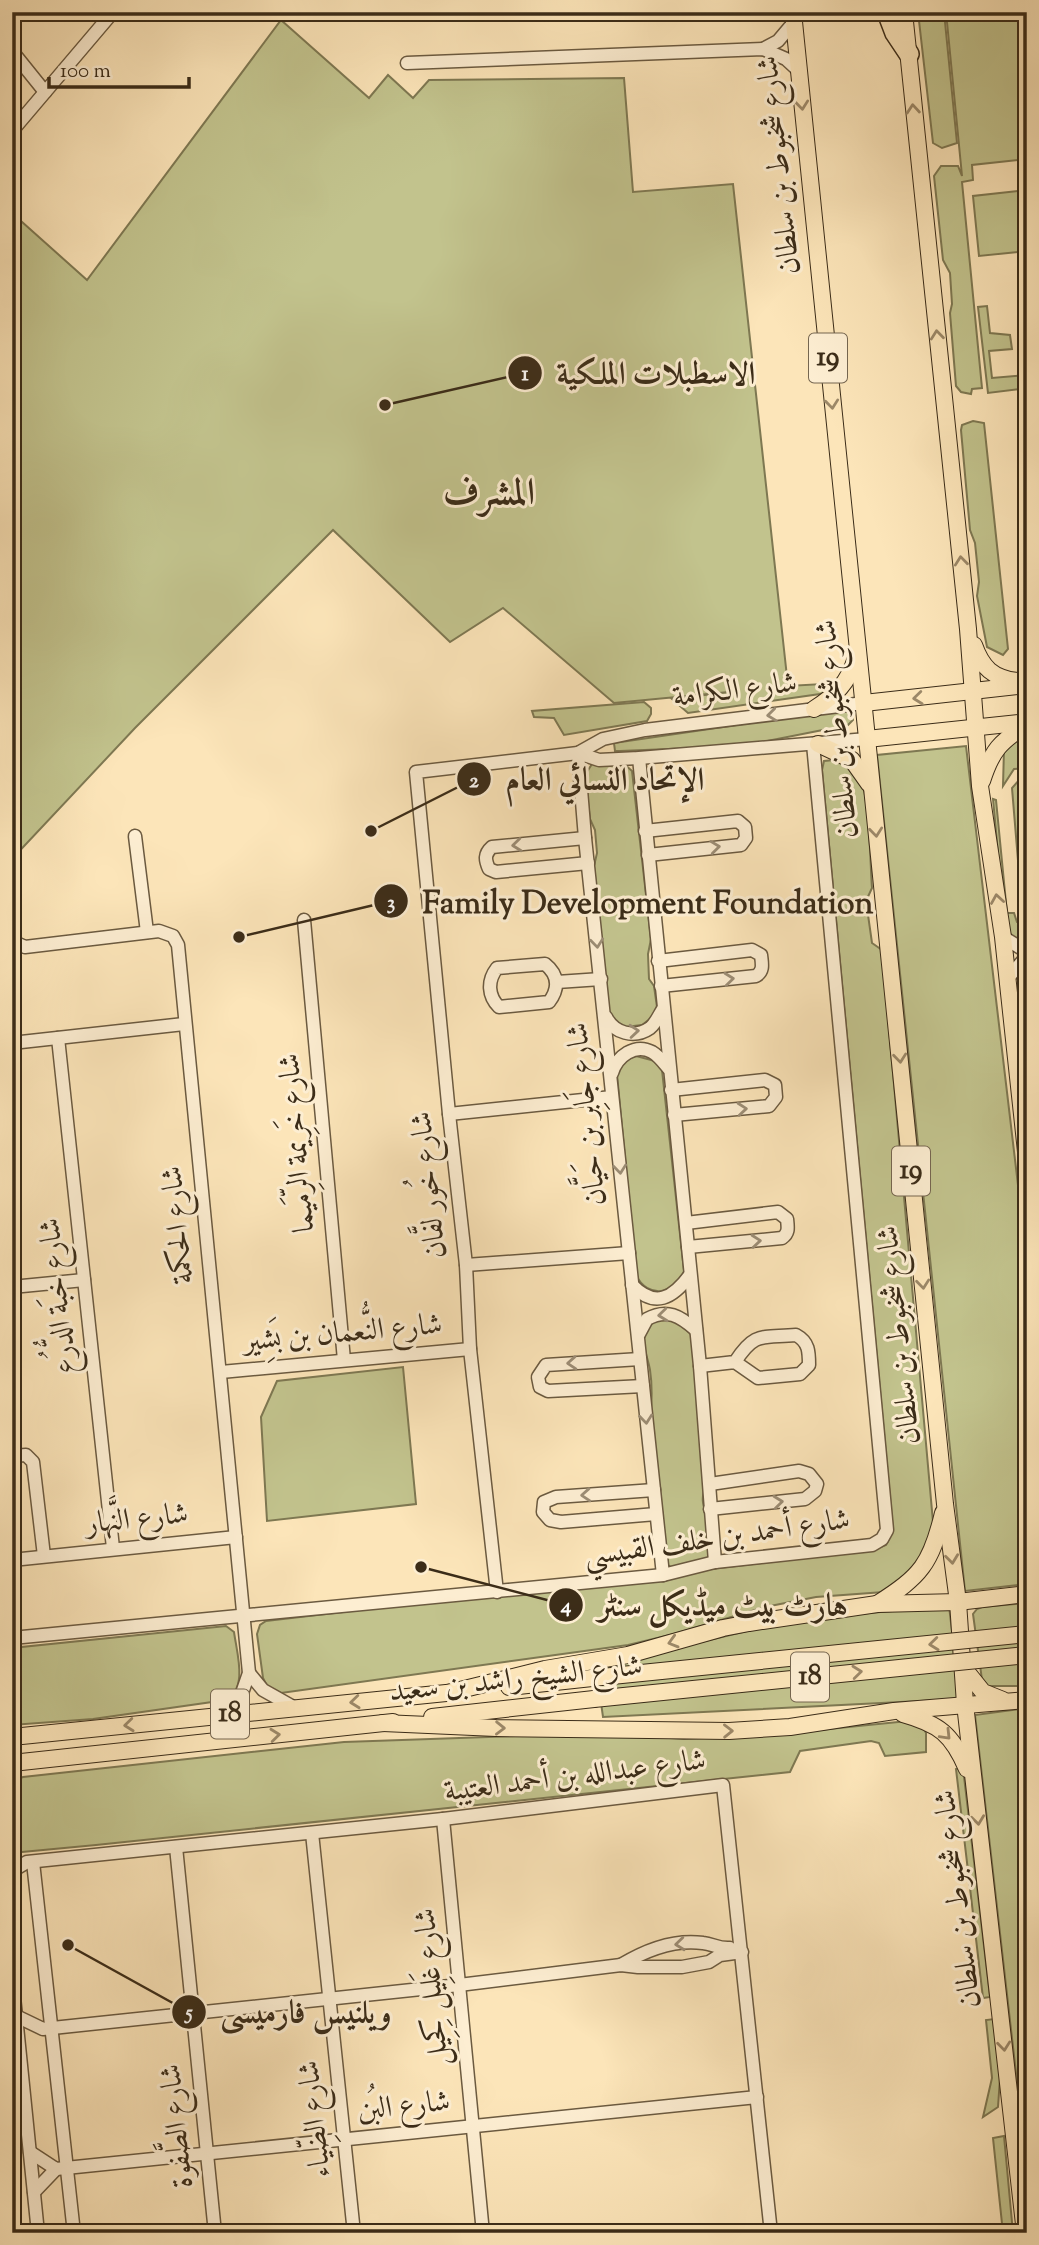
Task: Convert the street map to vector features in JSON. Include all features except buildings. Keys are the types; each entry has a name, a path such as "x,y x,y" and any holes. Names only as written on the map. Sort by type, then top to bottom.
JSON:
{"highway":[{"path":"887,12 895,33 909,54"}],"main road":[{"path":"904,12 968,629 980,786 1003,937 1027,1161"},
{"name":"شارع شخبوط بن سلطان","path":"793,17 945,1504 958,1602 965,1704 1025,2210 1025,2233"},
{"path":"968,629 981,662 990,673 1027,684"},
{"path":"814,709 844,686 858,652"},
{"name":"شارع الكرامة","path":"864,703 1027,684"},
{"path":"980,786 998,745 1027,723"},
{"name":"شارع الكرامة","path":"867,739 1027,723"},
{"path":"815,744 852,760 872,790"},
{"path":"877,1605 900,1590 922,1570 938,1532 945,1504"},
{"path":"448,1693 545,1669 628,1655 723,1628 877,1605 958,1602 1027,1594"},
{"path":"960,1633 970,1608 988,1599"},
{"name":"شارع الشيخ راشد بن سعيد","path":"12,1737 1027,1634"},
{"name":"شارع الشيخ راشد بن سعيد","path":"15,1765 594,1699 1027,1655"},
{"path":"962,1667 984,1692 1007,1701"},
{"path":"383,1723 496,1728 729,1731 790,1727 894,1711 1027,1700"},
{"path":"894,1711 926,1720 943,1731 960,1753 974,1786"}],"street":[{"path":"12,131 113,12"},
{"path":"407,63 764,49 778,41 793,17"},
{"path":"764,49 786,60 799,71"},
{"path":"12,51 45,92"},
{"name":"شارع الكرامة","path":"416,772 578,753 603,739 645,730 864,703"},
{"name":"شارع الكرامة","path":"578,753 599,760 867,739"},
{"name":"شارع أحمد بن خلف القبيسي","path":"12,1638 663,1575 715,1562 872,1545 882,1539 887,1530 815,744"},
{"name":"شارع جَابِر بن حَيَّان","path":"578,753 663,1575"},
{"path":"639,758 686,1223 715,1562"},
{"name":"شارع خُور لفَّان","path":"416,772 466,1265 470,1349 497,1592"},
{"path":"645,831 738,821 745,827 746,838 741,845 648,855"},
{"path":"135,836 147,932"},
{"path":"585,838 492,847 486,852 485,862 489,869 496,872 588,863"},
{"name":"شارع خَرِيمة الرِّمَيما","path":"304,920 344,1360"},
{"name":"شارع الحكمة","path":"12,941 25,947 166,932 173,936 178,945 249,1672"},
{"path":"1003,937 1027,954 1008,978"},
{"path":"658,961 752,950 761,955 762,968 756,976 661,986"},
{"path":"545,964 553,970 557,982 555,994 549,1002 499,1007 492,1001 489,988 491,975 496,968 545,964"},
{"path":"557,982 601,979"},
{"path":"604,1014 610,1026 618,1031 634,1033 650,1027 663,1009"},
{"path":"12,1043 184,1024"},
{"name":"شارع خبَة الدُّرُع","path":"58,1038 113,1548"},
{"path":"611,1075 615,1062 624,1054 642,1049 651,1051 669,1069"},
{"path":"671,1090 765,1080 775,1085 776,1097 769,1106 674,1115"},
{"path":"449,1114 612,1097"},
{"path":"686,1223 778,1212 787,1219 788,1229 782,1238 688,1247"},
{"path":"466,1265 629,1253"},
{"path":"632,1284 650,1298 660,1298 680,1290 690,1275"},
{"path":"12,1287 84,1280"},
{"path":"638,1339 645,1321 664,1313 676,1314 696,1330"},
{"path":"699,1366 735,1362 758,1378 800,1374 809,1365 807,1343 796,1335 754,1338 735,1362"},
{"name":"شارع النُّعمان بن بَشِير","path":"221,1372 470,1349"},
{"path":"640,1359 546,1365 538,1377 540,1387 548,1391 643,1386"},
{"path":"12,1456 26,1455 33,1462 44,1556"},
{"path":"710,1484 799,1471 808,1474 817,1484 815,1491 805,1499 710,1509"},
{"path":"654,1490 556,1497 544,1502 543,1512 550,1520 561,1522 656,1514"},
{"name":"شارع النَّهار","path":"12,1560 236,1537"},
{"path":"249,1672 263,1690 295,1708"},
{"path":"223,1715 241,1696 249,1672"},
{"name":"شارع عبدالله بن أحمد العتيبة","path":"12,1871 30,1862 443,1819 723,1785 771,2233"},
{"name":"شارع غَلِيل كِحِيل","path":"443,1819 483,2233"},
{"name":"شارع الضِّياء","path":"312,1833 354,2233"},
{"name":"شارع الصَّفوة","path":"176,1847 215,2233"},
{"name":"شارع عبدالله بن أحمد العتيبة","path":"12,1857 30,1862"},
{"path":"30,1862 62,2169 74,2233"},
{"path":"621,1965 636,1956 678,1943 705,1943 720,1949 742,1950"},
{"path":"20,2051 30,2038 47,2028 459,1985 621,1965 638,1968 682,1967 709,1962 720,1955 742,1950"},
{"path":"12,1977 38,2233"},
{"path":"16,2016 47,2028"},
{"name":"شارع البُن","path":"62,2169 757,2097"},
{"path":"30,2152 62,2169"},
{"path":"34,2192 62,2169"},
{"path":"12,2225 13,2233"}],"green space":[{"path":"918,12 944,12 957,143 942,148 933,143"},
{"path":"946,12 1027,12 1027,159 972,165 973,180 962,182 982,388 972,389 971,394 961,392 956,386 950,313 950,273 943,260 934,176 941,166 958,166 962,176"},
{"path":"281,20 369,98 388,75 413,98 429,80 624,78 633,192 733,184 788,686 840,683 834,692 688,713 672,699 729,692 614,703 503,608 450,642 333,530 135,728 12,859 12,213 87,280"},
{"path":"1027,190 1027,251 979,256 973,196"},
{"path":"987,306 990,333 1010,335 1012,349 989,351 992,378 1027,375 1027,388 988,393 978,307"},
{"path":"973,421 984,423 1008,649 1003,655 987,647 977,596 979,582 975,543 970,530 961,430 962,425"},
{"path":"644,702 651,708 647,721 564,735 554,718 534,717 532,711"},
{"path":"845,709 851,712 853,720 848,725 742,746 615,751 614,743"},
{"path":"1027,737 1027,768 1014,769 1003,786 1004,749"},
{"path":"966,746 1027,1261 1027,1584 965,1591 877,755"},
{"path":"834,760 856,770 862,782 867,811 872,888 866,901 872,943 882,950 933,1522 932,1535 920,1565 884,1592 816,1597 765,1607 628,1645 281,1693 267,1686 263,1678 257,1634 260,1625 266,1621 873,1550 886,1545 893,1530 822,770 824,761"},
{"path":"623,763 632,771 651,939 648,954 649,979 654,986 657,1007 655,1015 642,1025 625,1027 612,1019 609,1011 594,866 597,853 595,830 590,819 585,775 592,764"},
{"path":"1020,779 1025,785 1027,803 1027,915 1022,909 1012,788"},
{"path":"993,799 996,800 1007,913 1014,913 1017,922 1027,927 1027,943 1017,943 1005,929"},
{"path":"636,1056 655,1061 662,1070 684,1271 675,1285 661,1291 647,1288 636,1275 617,1074 624,1062"},
{"path":"661,1319 675,1320 691,1334 706,1484 703,1502 711,1540 711,1559 672,1568 668,1565 651,1409 651,1375 644,1341 647,1329"},
{"path":"403,1367 416,1504 267,1521 261,1417 277,1381"},
{"path":"1027,1603 1027,1686 985,1686 973,1614 982,1607"},
{"path":"949,1606 960,1699 603,1717 596,1667 768,1626"},
{"path":"226,1626 234,1632 239,1679 233,1695 226,1700 93,1719 12,1725 12,1648"},
{"path":"1027,1708 1027,2169 975,1715"},
{"path":"908,1721 923,1726 926,1733 926,1752 885,1756 879,1743 871,1741 800,1751 790,1772 96,1845 12,1851 12,1781 23,1777 344,1742 605,1733 684,1739 779,1734"},
{"path":"963,1768 990,1997 983,1998 956,1769"},
{"path":"994,2019 1000,2078 998,2107 983,2117 992,2078 986,2020"},
{"path":"1004,2136 1013,2233 1003,2233 993,2138"}],"place":[{"name":"الاسطبلات الملكية","path":"385,405"},
{"name":"الإتحاد النسائي العام","path":"371,831"},
{"name":"Family Development Foundation","path":"239,937"},
{"name":"ہارٹ بیٹ میڈیکل سنٹر","path":"421,1567"},
{"name":"ویلنیس فارمیسی","path":"68,1945"}],"district":[{"name":"المشرف","path":"489,495"}]}
